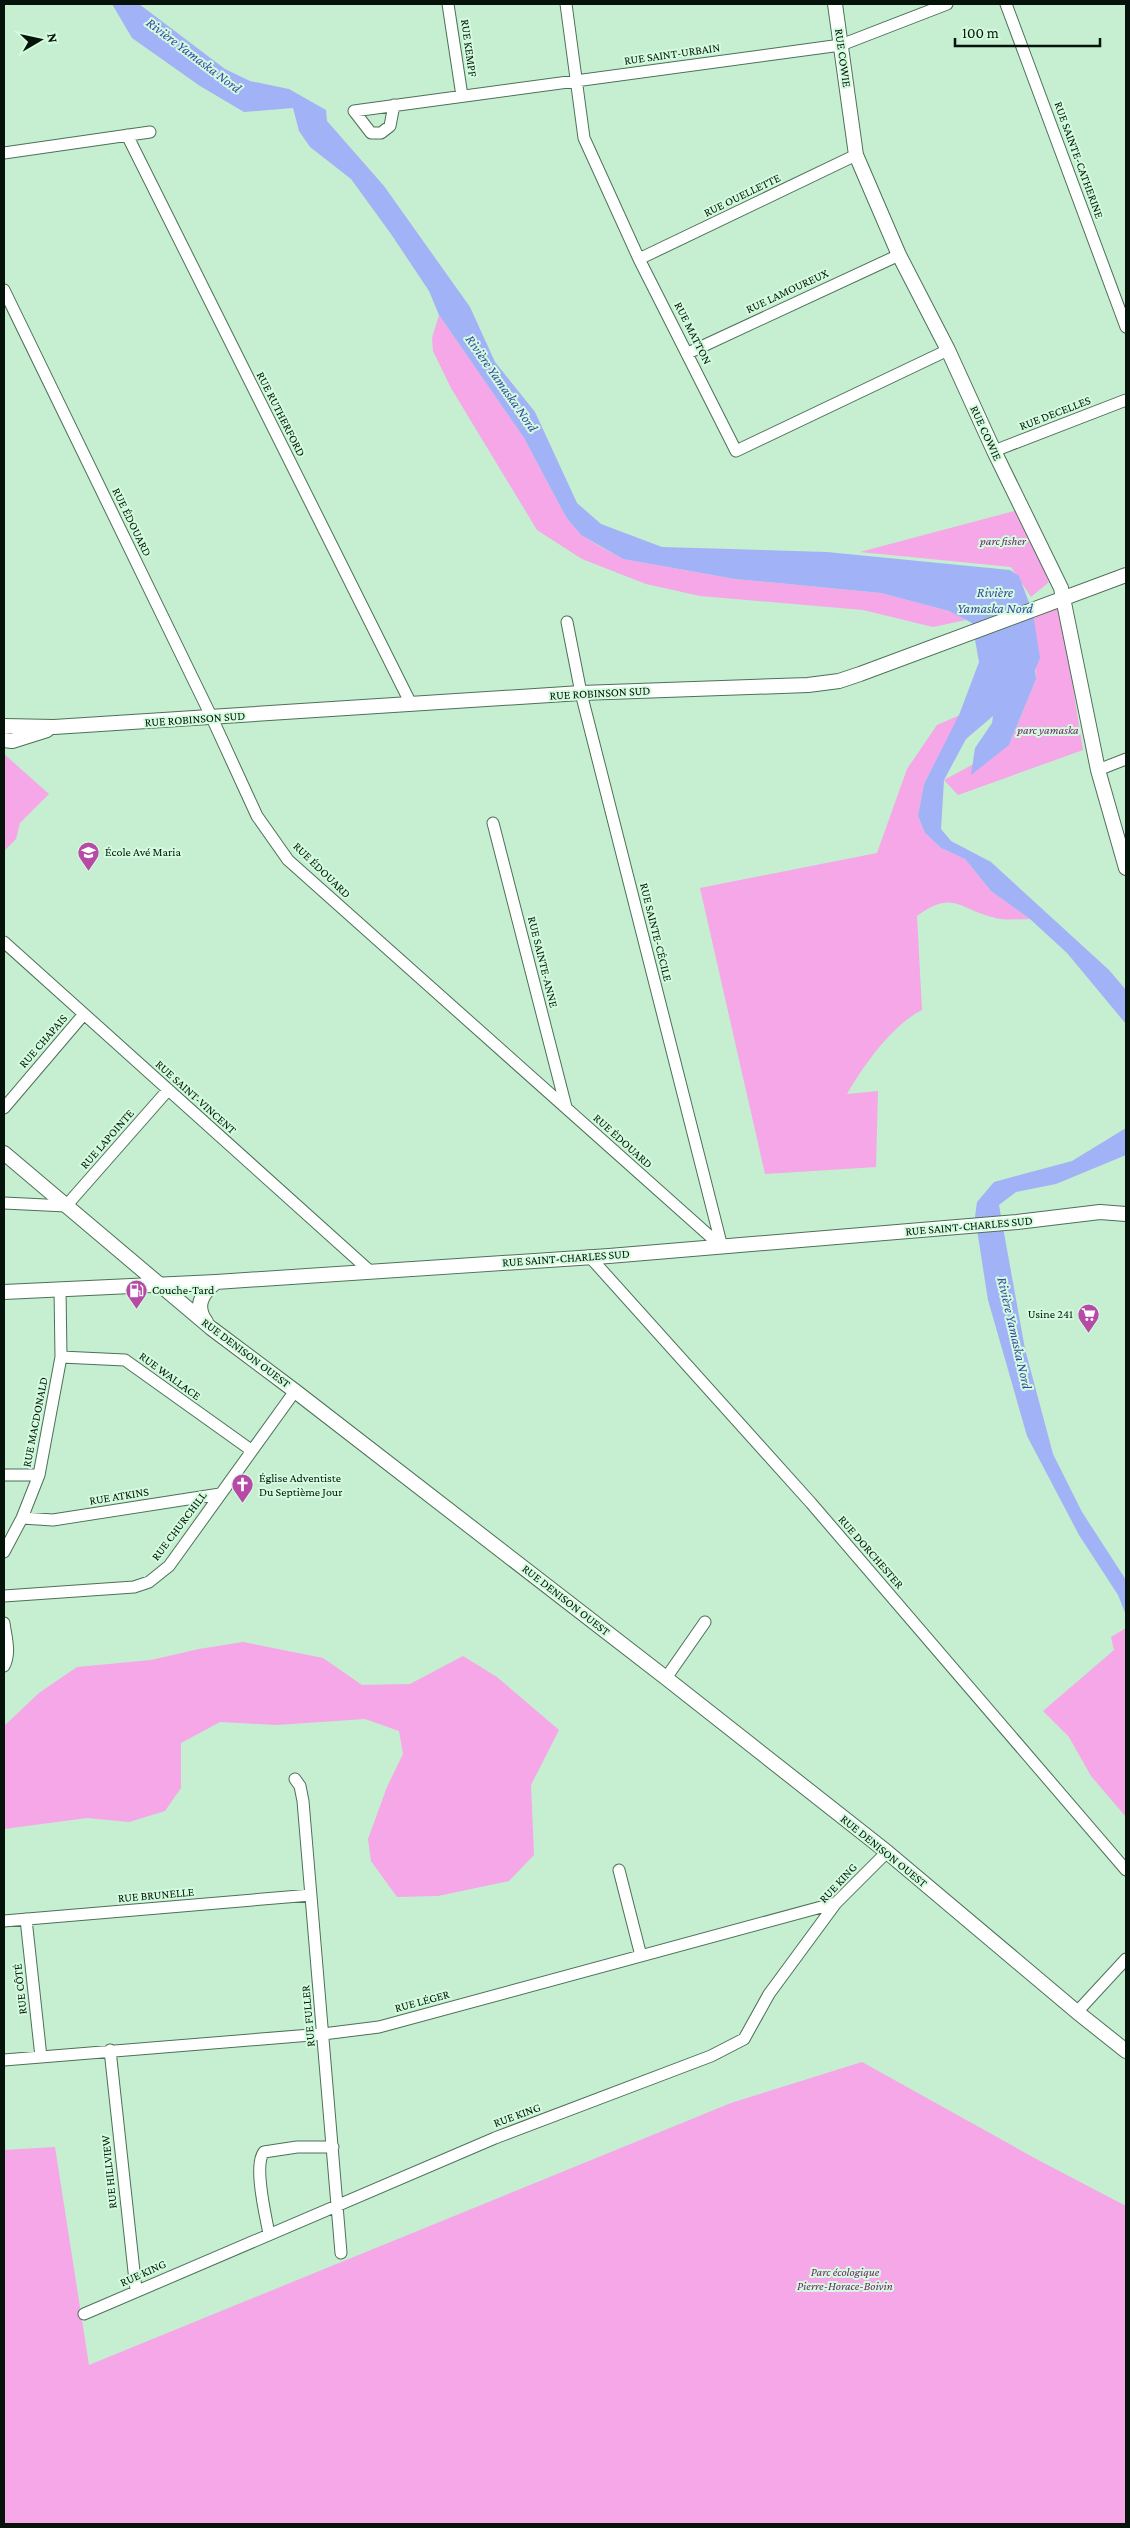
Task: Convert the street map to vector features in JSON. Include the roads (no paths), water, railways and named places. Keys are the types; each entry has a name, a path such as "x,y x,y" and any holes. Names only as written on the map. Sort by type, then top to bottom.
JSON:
{"street":[{"name":"RUE KEMPF","path":"448,4 462,96"},
{"name":"RUE MATTON","path":"566,4 578,80 584,138 639,259 736,451 948,350"},
{"name":"RUE COWIE","path":"835,4 856,155 899,255 948,350 994,451 1056,574 1060,600 1098,770 1126,868"},
{"name":"RUE SAINT-URBAIN","path":"394,105 841,45 947,4"},
{"name":"RUE SAINTE-CATHERINE","path":"1006,4 1126,326"},
{"path":"4,153 150,132"},
{"name":"RUE RUTHERFORD","path":"127,135 411,704"},
{"name":"RUE OUELLETTE","path":"639,259 856,155"},
{"name":"RUE LAMOUREUX","path":"688,353 899,255"},
{"name":"RUE ÉDOUARD","path":"4,290 258,816 288,860 722,1247"},
{"name":"RUE DECELLES","path":"994,451 1126,400"},
{"name":"RUE ROBINSON SUD","path":"4,726 54,727 581,693 808,685 839,681 1126,575"},
{"name":"RUE SAINTE-CÉCILE","path":"567,622 581,693 722,1247"},
{"name":"RUE ROBINSON SUD","path":"4,740 12,741 54,727"},
{"path":"1098,770 1126,760"},
{"name":"RUE SAINTE-ANNE","path":"493,823 566,1108"},
{"name":"RUE SAINT-VINCENT","path":"4,942 371,1272"},
{"name":"RUE CHAPAIS","path":"4,1108 84,1014"},
{"name":"RUE LAPOINTE","path":"66,1206 168,1090"},
{"name":"RUE DENISON OUEST","path":"4,1153 211,1328 666,1678 887,1852 1126,2051"},
{"path":"4,1203 66,1206"},
{"name":"RUE SAINT-CHARLES SUD","path":"4,1292 216,1282 371,1272 722,1247 1017,1222 1100,1212 1126,1214"},
{"name":"RUE DORCHESTER","path":"589,1256 811,1503 1126,1870"},
{"path":"211,1328 201,1315 199,1304 205,1291 216,1282"},
{"name":"RUE MACDONALD","path":"4,1552 22,1518 39,1475 61,1357 60,1289"},
{"name":"RUE WALLACE","path":"61,1357 125,1360 251,1450"},
{"name":"RUE CHURCHILL","path":"4,1596 134,1587 149,1582 169,1566 295,1391"},
{"path":"4,1475 39,1475"},
{"name":"RUE ATKINS","path":"22,1518 53,1520 220,1494"},
{"path":"666,1678 705,1622"},
{"path":"4,1623 8,1646 7,1661 4,1666"},
{"name":"RUE FULLER","path":"294,1779 300,1786 303,1801 341,2253"},
{"name":"RUE KING","path":"84,2314 136,2290 495,2138 711,2056 744,2039 769,1994 836,1904 887,1852"},
{"path":"619,1870 641,1956"},
{"name":"RUE BRUNELLE","path":"4,1921 311,1895"},
{"name":"RUE LÉGER","path":"4,2060 323,2034 379,2027 836,1904"},
{"name":"RUE CÔTÉ","path":"26,1919 41,2057"},
{"path":"1077,2012 1126,1959"},
{"name":"RUE HILLVIEW","path":"110,2050 136,2290"},
{"path":"268,2234 260,2175 260,2157 264,2152 297,2147 333,2147"}],"water":[{"name":"Rivière Yamaska Nord","path":"112,4 139,4 225,69 250,81 289,89 326,110 327,121 384,186 470,307 495,362 535,412 577,503 601,524 662,547 827,552 1010,570 1019,576 1033,613 1040,658 1035,670 1036,679 1009,745 971,775 975,748 992,723 993,716 966,739 944,780 941,829 951,841 991,862 1109,970 1126,990 1126,1024 1067,953 1030,919 991,891 965,859 941,848 925,833 918,816 924,784 959,715 979,662 972,623 949,611 881,593 735,579 623,559 581,535 566,517 524,438 439,315 429,291 391,234 351,179 310,147 299,131 293,108 244,112 200,86 132,38"},
{"name":"Rivière Yamaska Nord","path":"1126,1128 1126,1155 1056,1184 1016,1192 999,1205 1025,1349 1053,1454 1082,1512 1126,1580 1126,1615 1118,1595 1079,1535 1027,1436 988,1300 975,1217 977,1202 994,1182 1072,1161"}],"place":[{"name":"École Avé Maria","path":"89,871"},
{"name":"Couche-Tard","path":"136,1309"},
{"name":"Usine 241","path":"1089,1333"},
{"name":"Église Adventiste Du Septième Jour","path":"243,1504"}],"park label":[{"name":"parc fisher","path":"1003,541"},
{"name":"parc yamaska","path":"1048,730"},
{"name":"Parc écologique Pierre-Horace-Boivin","path":"845,2279"}]}
